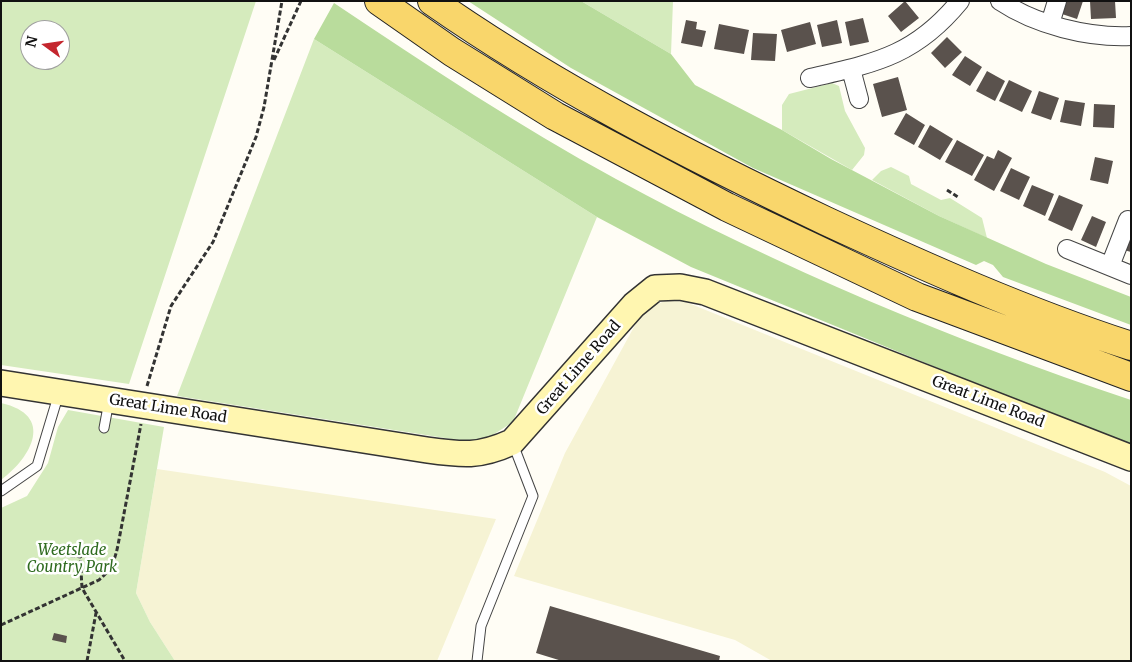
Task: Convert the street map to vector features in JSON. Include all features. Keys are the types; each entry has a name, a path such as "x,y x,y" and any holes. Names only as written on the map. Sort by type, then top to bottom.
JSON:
{"main road":[{"path":"379,1 452,52 555,116 727,207 917,297 1131,377"},
{"path":"432,1 467,26 573,89 739,180 928,268 1131,346"},
{"name":"Great Lime Road","path":"1,383 459,454 490,452 512,442 634,305 655,288 680,287 706,292 1131,458"}],"street":[{"path":"810,78 885,59 914,45 939,25 960,1"},
{"path":"1000,1 1050,24 1085,32 1131,36"},
{"path":"1050,24 1057,1"},
{"path":"851,69 859,99"},
{"path":"1110,266 1128,220"},
{"path":"1067,249 1131,275"}],"lane":[{"path":"1,491 37,466 59,392"},
{"path":"104,428 109,400"},
{"path":"477,661 481,626 533,496 512,442"}],"path":[{"path":"1,625 99,580 108,572 115,560 147,383 172,306 213,242 256,137 272,66 282,1"},
{"path":"272,66 301,1"},
{"path":"947,190 958,197"},
{"path":"55,547 54,553 81,555 82,588 125,661"},
{"path":"87,661 96,613"}],"shaded area":[{"path":"681,300 1105,472 1131,486 1131,661 772,661 735,640 514,576 565,453 640,316 655,305 665,301"},
{"path":"157,469 496,519 437,661 175,661 150,622 136,593"}],"green space":[{"path":"1,1 256,1 129,384 1,365"},
{"path":"468,1 581,1 671,54 695,85 782,130 831,159 939,216 1046,264 1131,297 1131,325 1003,277 993,265 984,261 976,265 753,168 571,68"},
{"path":"581,1 673,1 671,54"},
{"path":"334,3 508,116 580,159 678,212 804,272 934,328 1131,400 1131,447 691,267 597,217 314,39"},
{"path":"314,39 597,217 513,422 488,438 464,441 177,396"},
{"path":"832,83 839,86 845,111 865,148 864,155 852,170 782,130 782,105 789,94"},
{"path":"891,167 909,176 911,184 941,200 950,198 982,218 987,238 939,216 872,180 881,171"},
{"path":"1,403 18,409 28,417 33,427 33,437 29,449 22,460 1,480"},
{"name":"Weetslade Country Park","path":"68,410 164,427 136,593 150,622 175,661 1,661 1,508 27,496 48,463 58,427"}],"building":[{"path":"905,1 919,18 901,32 888,16"},
{"path":"1066,1 1083,1 1077,19 1062,14"},
{"path":"1090,1 1115,1 1116,18 1091,19"},
{"path":"863,18 869,42 850,46 845,22"},
{"path":"686,20 697,22 696,29 706,31 702,47 681,43"},
{"path":"837,20 842,43 822,47 817,25"},
{"path":"810,22 816,44 787,52 781,30"},
{"path":"719,24 749,30 744,54 714,49"},
{"path":"753,33 777,34 775,61 751,60"},
{"path":"947,37 962,52 945,68 931,53"},
{"path":"965,56 982,67 970,86 952,75"},
{"path":"987,71 1005,81 995,101 976,91"},
{"path":"898,77 907,110 882,117 873,84"},
{"path":"1009,80 1032,91 1022,112 999,101"},
{"path":"1039,91 1059,98 1051,120 1031,113"},
{"path":"1065,100 1085,103 1081,126 1060,122"},
{"path":"1094,104 1115,105 1114,128 1093,127"},
{"path":"906,113 925,125 914,145 894,134"},
{"path":"930,125 953,139 940,160 918,147"},
{"path":"957,140 984,155 972,176 945,162"},
{"path":"998,150 1012,158 994,191 974,180 987,156 994,159"},
{"path":"1095,157 1113,161 1108,184 1090,180"},
{"path":"1011,168 1030,177 1019,200 1000,191"},
{"path":"1032,185 1054,194 1045,216 1023,206"},
{"path":"1059,195 1083,205 1072,231 1048,220"},
{"path":"1092,216 1106,222 1096,247 1081,240"},
{"path":"1131,234 1131,252 1124,250"},
{"path":"550,606 720,656 719,661 562,661 536,653"},
{"path":"54,633 67,636 66,643 52,640"}]}
